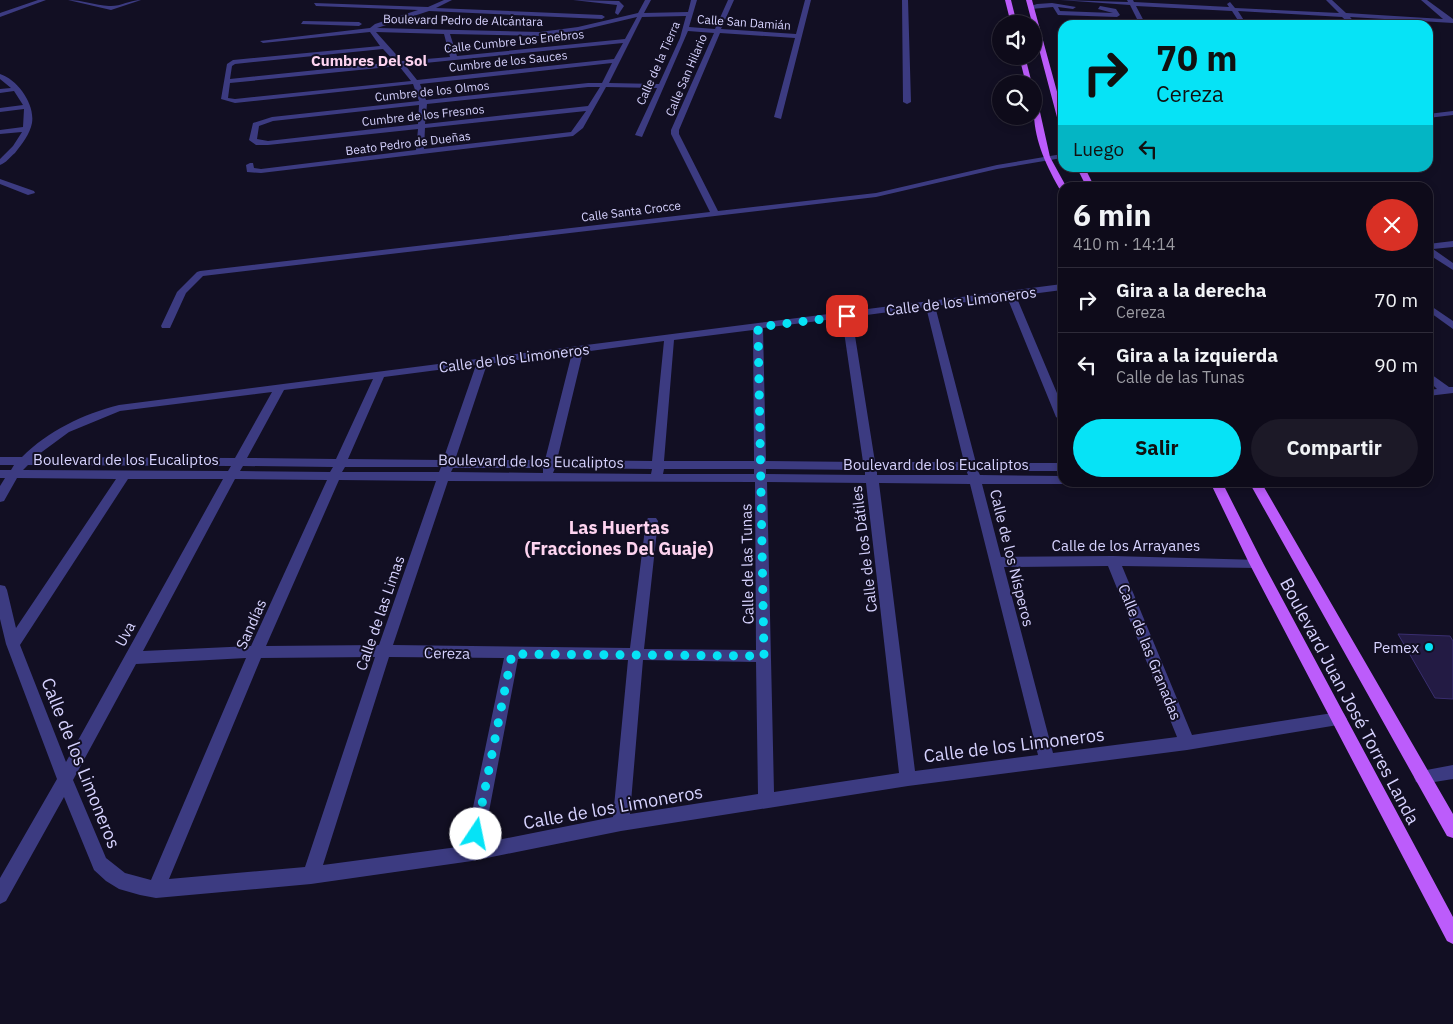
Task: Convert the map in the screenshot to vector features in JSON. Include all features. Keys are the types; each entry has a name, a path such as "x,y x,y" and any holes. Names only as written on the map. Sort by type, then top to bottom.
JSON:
{"main road":[{"path":"1008,0 1012,15"},
{"path":"1030,2 1058,106"},
{"path":"1039,125 1046,157 1060,182"},
{"name":"Boulevard Juan José Torres Landa","path":"1218,487 1256,563 1453,936"},
{"name":"Boulevard Juan José Torres Landa","path":"1258,487 1453,830"}],"street":[{"path":"0,15 43,0"},
{"path":"71,0 111,8 138,0"},
{"path":"82,2 89,0"},
{"path":"320,0 316,4 602,17"},
{"path":"420,151 420,126 423,103 421,94 400,64 384,47 375,27 429,9 449,0"},
{"path":"576,0 599,0 622,4 618,13"},
{"path":"590,108 644,12 648,0"},
{"name":"Calle de la Tierra","path":"639,135 686,29 694,0"},
{"name":"Calle San Hilario","path":"715,213 675,134 677,125 731,0"},
{"path":"778,117 808,0"},
{"path":"905,0 907,102"},
{"path":"1030,2 1062,0 1131,2 1416,20"},
{"path":"1227,0 1241,20"},
{"path":"1329,0 1349,20"},
{"path":"1424,0 1452,22"},
{"path":"1030,2 1049,3 1055,6 1110,8 1114,10 1116,15 1058,13 1055,6"},
{"path":"1131,2 1140,20"},
{"name":"Boulevard Pedro de Alcántara","path":"303,23 447,32 540,34 578,29 644,12"},
{"name":"Boulevard Pedro de Alcántara","path":"263,41 375,27 528,31 570,26 618,13 692,12"},
{"path":"1433,21 1452,22"},
{"path":"318,35 325,23"},
{"name":"Calle San Damián","path":"686,29 800,36"},
{"path":"447,32 454,58"},
{"name":"Calle Cumbre Los Enebros","path":"226,81 626,41"},
{"path":"226,81 229,65 238,61 384,47"},
{"name":"Cumbre de los Sauces","path":"226,81 224,99 235,101 616,61"},
{"path":"0,76 16,89 27,108 30,122 27,129 0,163"},
{"name":"Cumbre de los Olmos","path":"259,143 253,140 256,125 262,121 605,84 661,86"},
{"path":"0,91 16,89"},
{"path":"0,110 27,108"},
{"name":"Cumbre de los Fresnos","path":"259,143 590,108"},
{"name":"Beato Pedro de Dueñas","path":"250,165 250,170 261,172 420,151 499,148 573,134 579,128 590,108"},
{"path":"1433,115 1453,113"},
{"path":"0,132 27,129"},
{"name":"Calle Santa Crocce","path":"166,326 182,292 200,274 876,195 1046,157 1058,156"},
{"path":"0,182 31,193"},
{"path":"1433,248 1453,244"},
{"path":"1433,253 1453,267"},
{"name":"Calle de los Limoneros","path":"0,498 6,474 24,461 36,449 80,422 119,408 279,389 380,374 1058,288"},
{"path":"1010,295 1058,408"},
{"name":"Calle de los Nísperos","path":"930,305 1047,761"},
{"path":"1433,311 1453,326"},
{"name":"Calle de los Dátiles","path":"847,316 871,473 908,779"},
{"name":"Calle de las Tunas","path":"758,327 762,473 766,802"},
{"path":"657,472 669,338"},
{"path":"548,471 578,350"},
{"name":"Calle de las Limas","path":"311,875 384,651 483,362"},
{"name":"Sandías","path":"156,890 256,652 380,374"},
{"path":"1433,379 1450,391"},
{"name":"Uva","path":"0,895 279,389"},
{"path":"1433,393 1450,391"},
{"name":"Boulevard de los Eucaliptos","path":"0,461 238,462 338,470"},
{"name":"Boulevard de los Eucaliptos","path":"974,474 1058,467"},
{"name":"Boulevard de los Eucaliptos","path":"6,474 231,476 338,470 548,471 974,474 1058,480"},
{"path":"13,644 125,474"},
{"path":"621,823 636,656 652,521"},
{"name":"Calle de las Granadas","path":"1113,561 1187,743"},
{"name":"Calle de los Arrayanes","path":"996,562 1256,563"},
{"name":"Calle de los Limoneros","path":"0,590 13,644 65,780 100,864 109,874 122,883 156,890 311,875 472,853 621,823 908,779 1187,743 1339,719"},
{"name":"Cereza","path":"130,658 256,652 384,651 636,656 764,656"},
{"path":"472,853 512,654"},
{"path":"1422,777 1453,772"}],"building":[{"path":"1398,634 1450,636 1453,641 1453,699 1435,698"}],"place":[{"name":"Pemex","path":"1429,647"}],"district":[{"name":"Cumbres Del Sol","path":"369,60"},
{"name":"Las Huertas (Fracciones Del Guaje)","path":"619,537"}],"route":[{"path":"476,834 512,654 764,656 758,327 847,316"}]}
